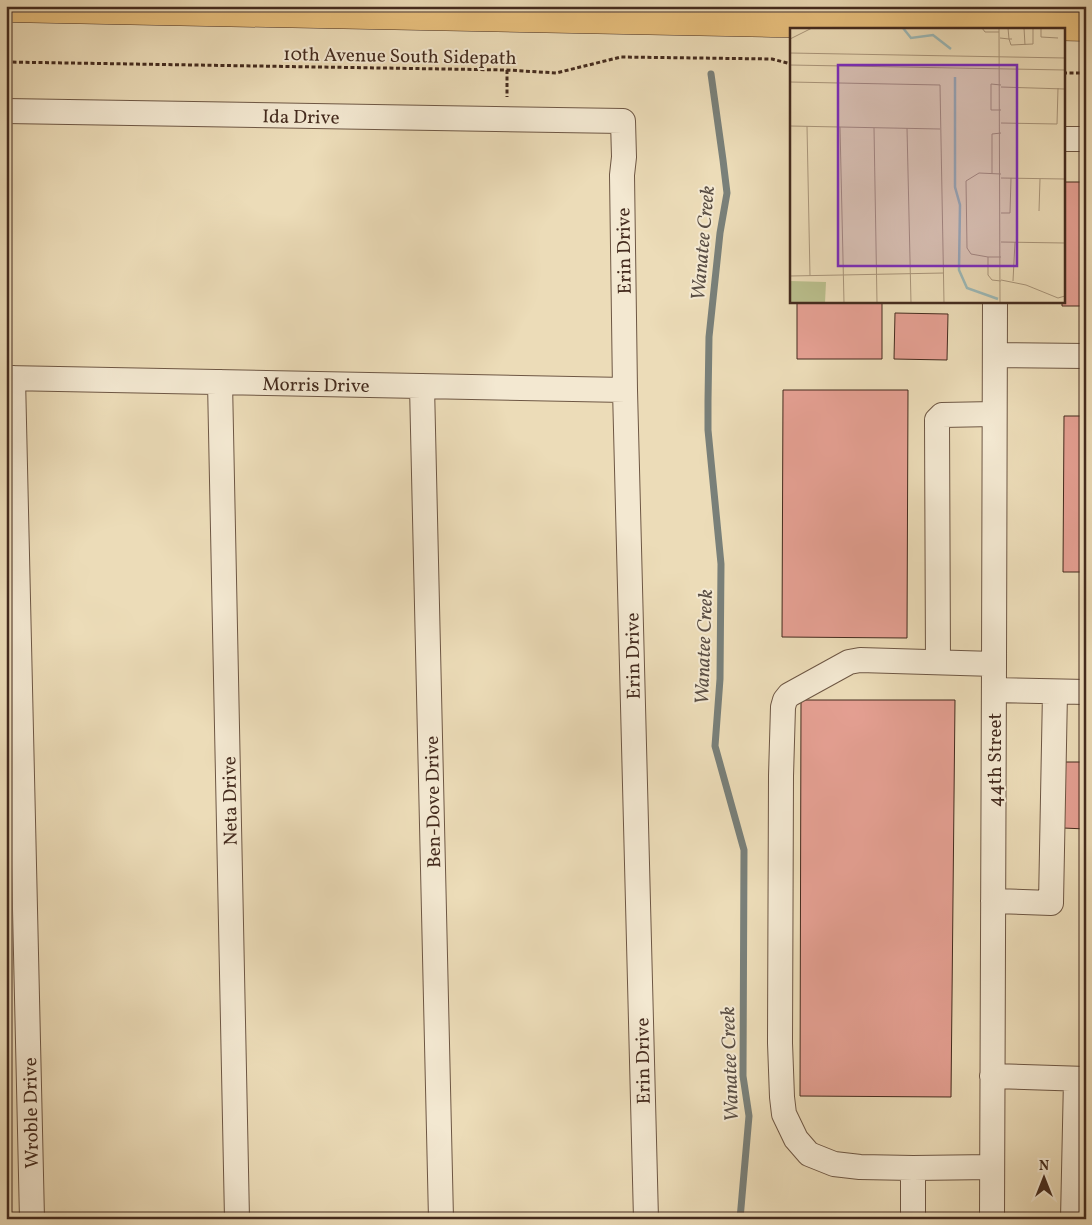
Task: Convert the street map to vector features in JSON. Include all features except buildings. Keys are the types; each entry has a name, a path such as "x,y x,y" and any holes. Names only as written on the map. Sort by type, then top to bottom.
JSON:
{"main road":[{"path":"6,8 725,14 996,20 1086,26"}],"street":[{"name":"Ida Drive","path":"6,111 596,121"},
{"name":"Erin Drive","path":"596,121 623,121 625,390 646,1219"},
{"path":"1064,138 1086,139"},
{"name":"44th Street","path":"992,1219 995,302"},
{"path":"995,355 1086,356"},
{"name":"Morris Drive","path":"10,378 625,390"},
{"name":"Wroble Drive","path":"10,378 32,1219"},
{"name":"Neta Drive","path":"220,382 237,1219"},
{"name":"Ben-Dove Drive","path":"422,386 441,1219"},
{"path":"938,662 938,420 942,415 994,414"},
{"path":"992,1167 860,1167 834,1164 809,1154 796,1139 784,1114 782,1098 780,1043 781,776 783,707 785,700 788,695 849,662 860,660 994,664"},
{"path":"994,690 1086,692"},
{"path":"993,901 1051,903 1055,692"},
{"path":"992,1076 1081,1079 1073,1219"},
{"path":"913,1168 913,1219"}],"path":[{"name":"10th Avenue South Sidepath","path":"6,62 506,70 556,73 621,57 772,59 790,64"},
{"path":"1064,73 1086,73"}],"waterway":[{"name":"Wanatee Creek","path":"711,74 727,193 720,233 709,337 708,430 721,564 720,679 715,746 744,850 743,1076 749,1116 740,1219"}]}
